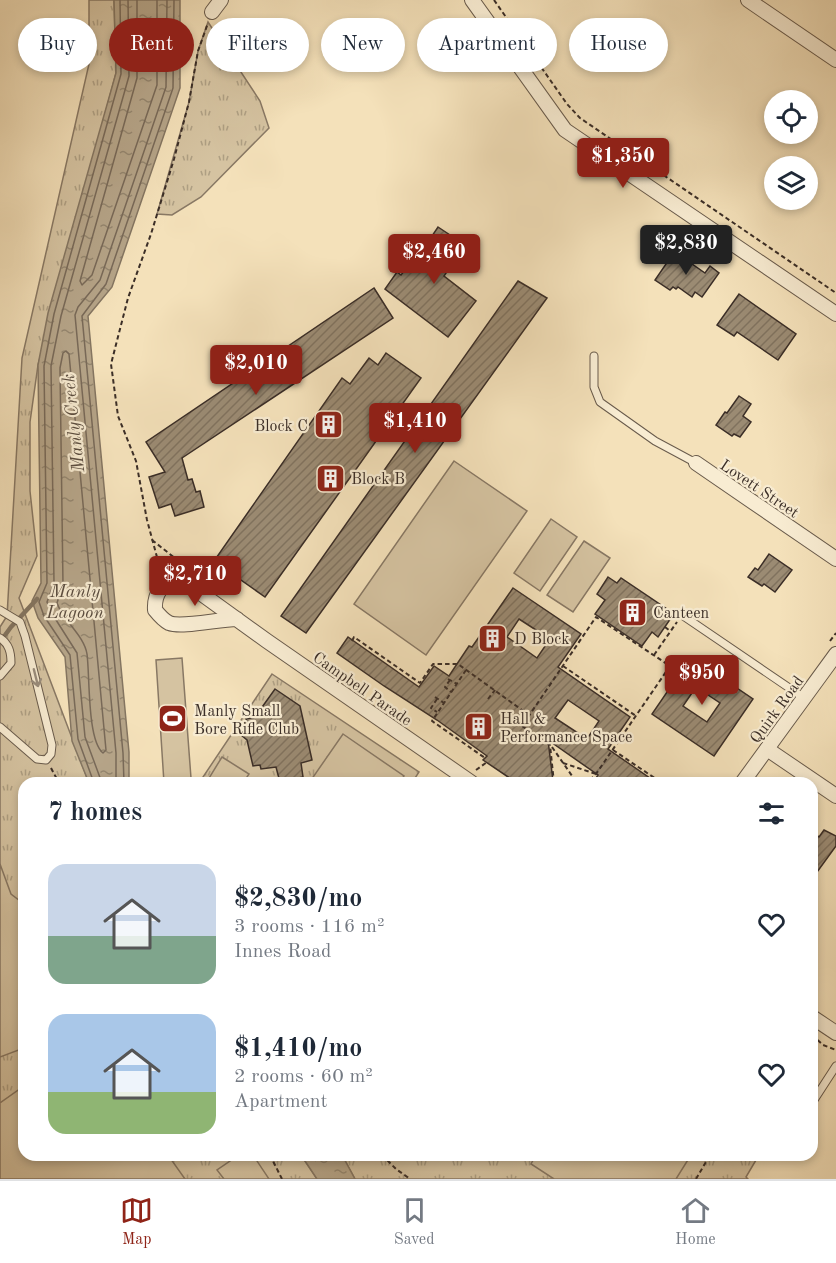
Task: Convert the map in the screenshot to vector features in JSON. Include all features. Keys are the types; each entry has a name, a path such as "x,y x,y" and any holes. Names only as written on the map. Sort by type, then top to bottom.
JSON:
{"street":[{"path":"212,12 221,0"},
{"path":"472,0 565,130 836,314"},
{"path":"748,0 836,60"},
{"name":"Lovett Street","path":"696,463 836,559"},
{"name":"Campbell Parade","path":"165,584 177,579 188,584 463,777"},
{"path":"165,584 156,594 155,610 171,624 182,625 237,619"},
{"name":"Quirk Road","path":"746,777 836,654"},
{"path":"767,749 808,777"},
{"path":"818,784 836,796"},
{"path":"818,1021 836,1033"}],"lane":[{"path":"594,356 594,387 600,402 655,441 696,463"},
{"path":"0,610 20,622 52,745 51,754 46,760 37,759 0,727"},
{"path":"682,615 804,698"},
{"path":"0,676 11,663 11,653 3,640"},
{"path":"818,1094 836,1066"}],"path":[{"path":"494,0 567,104 580,118 836,293"},
{"path":"165,584 147,520 136,461 118,416 111,364 128,298 174,159 189,102 198,51 212,12"},
{"path":"653,656 682,615"},
{"path":"519,730 596,617 680,673"},
{"path":"665,627 670,631"},
{"path":"352,640 354,637 381,654 398,670 420,683 433,664 458,664 473,672 529,715"},
{"path":"360,646 362,642"},
{"path":"378,659 381,654"},
{"path":"563,666 636,716"},
{"path":"593,777 670,666"},
{"path":"466,670 432,721 485,758"},
{"path":"451,692 446,687 449,679 457,684"},
{"path":"498,693 501,689"},
{"path":"488,699 495,690"},
{"path":"437,712 431,708 436,698 444,703"},
{"path":"522,710 525,706"},
{"path":"522,726 550,745 573,777"},
{"path":"550,745 553,777"},
{"path":"613,750 653,777"},
{"path":"46,760 56,777"},
{"path":"563,763 596,774"},
{"path":"818,1040 836,1050"},
{"path":"273,1161 282,1179"},
{"path":"388,1161 410,1179"},
{"path":"696,1179 706,1161"}],"green space":[{"path":"89,0 114,0 114,18 109,18 109,72 116,73 38,365 30,422 30,491 37,556 19,598 87,777 18,777 18,1161 305,1161 317,1179 0,1179 0,627 7,616 22,358 87,72 97,72 97,18 89,18"},
{"path":"206,28 206,72 241,72 260,101 269,128 201,197 172,215 157,214 189,102 198,51"},
{"path":"454,461 527,511 426,655 354,604"},
{"path":"551,519 577,537 540,591 514,573"},
{"path":"584,541 610,558 573,612 547,595"},
{"name":"Manly Small Bore Rifle Club","path":"182,658 191,777 164,777 156,660"},
{"path":"272,674 419,772 416,777 203,777"},
{"path":"343,734 404,776 403,777 313,777"},
{"path":"222,757 249,774 247,777 210,777"},
{"path":"0,864 11,894 18,899 18,1050 0,1057"},
{"path":"18,1090 18,1161 172,1161 185,1179 0,1179 0,1103"},
{"path":"230,1161 257,1161 269,1179 224,1179 217,1170"},
{"path":"345,1161 755,1161 746,1177 748,1179 355,1179"},
{"path":"533,1161 687,1161 676,1179 554,1179 531,1164"}],"water":[{"name":"Manly Lagoon","path":"114,0 180,0 180,18 114,18"},
{"name":"Manly Lagoon","path":"116,72 180,72 180,88 112,287 88,316 129,752 129,777 87,777 72,741 65,657 38,618 32,601 41,583 38,365 48,313"},
{"path":"305,1161 345,1161 355,1179 317,1179"}],"building":[{"path":"438,227 465,245 444,276 476,301 448,337 385,289 397,272 401,275 417,255 418,257"},
{"path":"677,248 687,255 685,259 705,273 710,266 719,273 702,297 695,292 692,297 678,287 670,290 655,280"},
{"path":"518,281 547,298 306,633 281,616"},
{"path":"374,288 393,318 182,458 188,480 192,479 196,492 200,491 204,507 175,516 171,504 159,508 149,477 165,472 146,442"},
{"path":"739,294 796,334 778,360 737,332 734,336 717,325"},
{"path":"386,353 421,378 265,597 214,561 342,378 350,384 369,358 378,365"},
{"path":"739,396 751,404 743,416 751,422 740,437 734,434 732,436 716,425"},
{"path":"769,554 792,570 775,592 748,577 755,568 758,570"},
{"name":"Canteen","path":"608,577 617,583 621,578 667,609 664,614 671,618 658,637 652,632 642,646 595,614 605,600 597,594"},
{"path":"513,588 581,634 558,667 630,717 608,749 648,777 597,777 598,775 548,740 553,777 508,777 483,760 487,756 337,653 348,637 419,687 434,666 449,676 469,646 472,647","holes":["519,619 550,639 537,658 507,637","568,700 599,721 587,739 555,718"]},
{"path":"691,657 753,699 714,756 652,714","holes":["696,687 720,703 707,722 683,706"]},
{"path":"275,689 300,706 312,760 301,763 303,777 279,777 276,767 261,769 260,765 253,766 247,740 241,735 248,726 246,719 255,717"},
{"path":"824,830 836,836 836,846 818,871 818,836"}],"waterway":[{"path":"0,642 37,599"}],"place":[{"name":"Block C","path":"329,425"},
{"name":"Block B","path":"330,478"},
{"name":"Canteen","path":"632,612"},
{"name":"D Block","path":"493,638"},
{"name":"Manly Small Bore Rifle Club","path":"173,719"},
{"name":"Hall & Performance Space","path":"479,727"}],"water label":[{"name":"Manly Creek","path":"73,423"}]}
